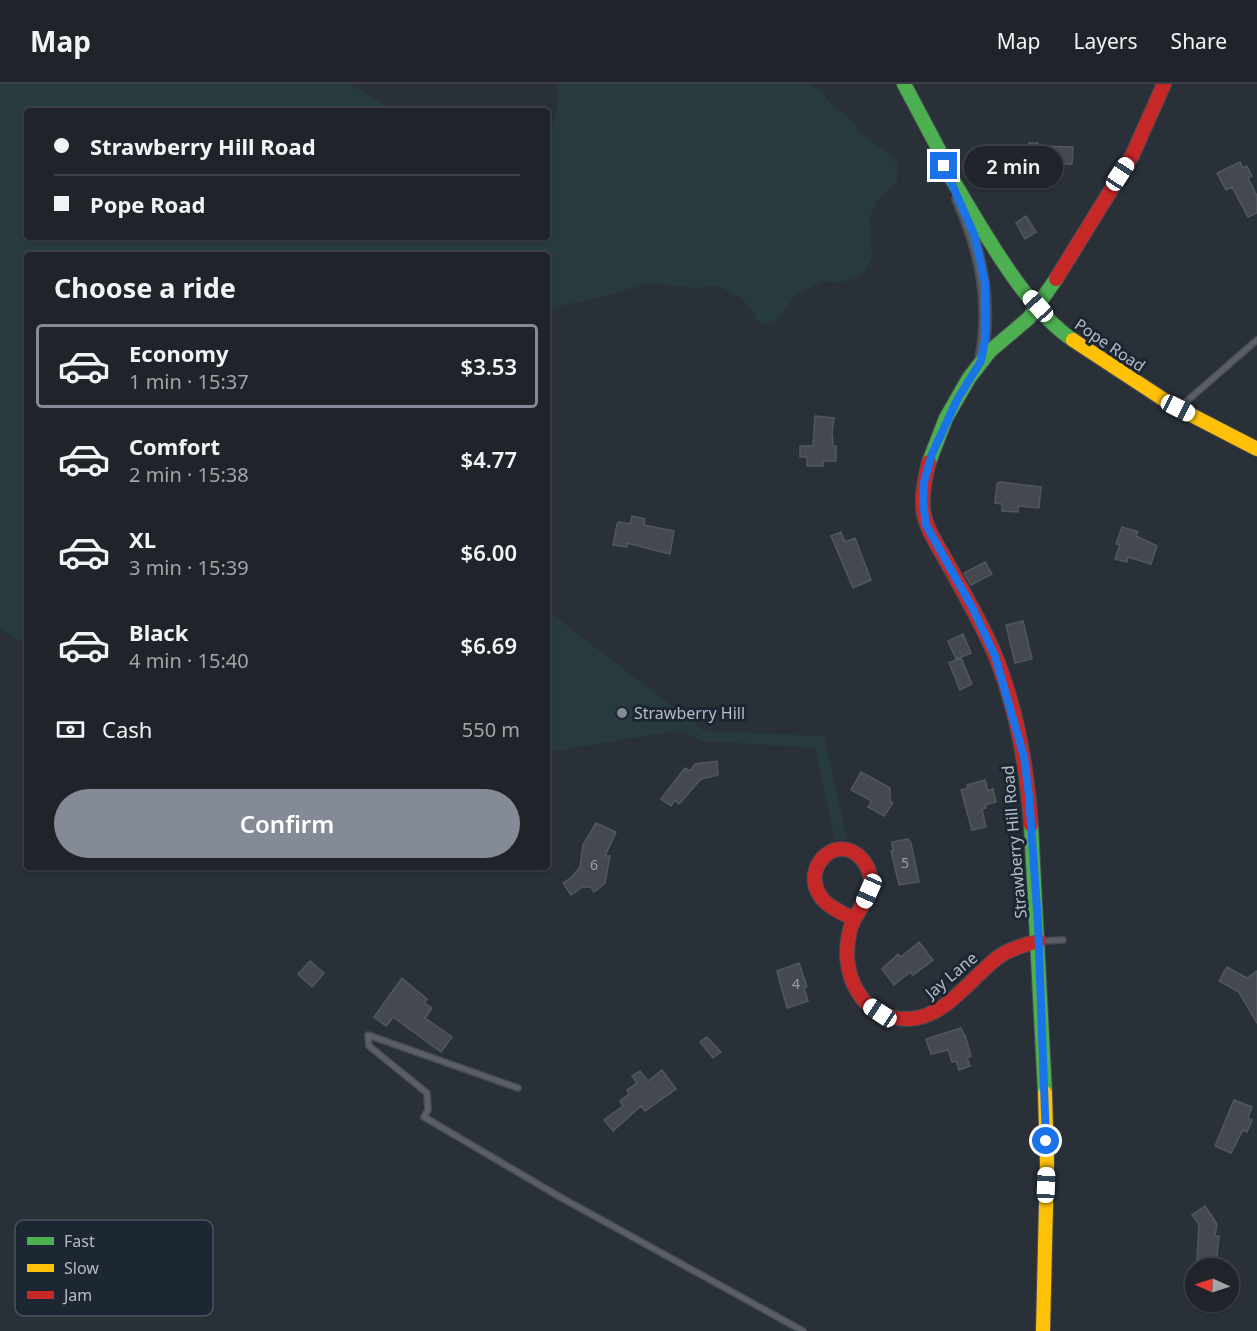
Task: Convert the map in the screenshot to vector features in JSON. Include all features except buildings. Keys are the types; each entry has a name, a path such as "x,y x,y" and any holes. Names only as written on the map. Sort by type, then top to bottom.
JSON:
{"street":[{"name":"Pope Road","path":"904,84 939,150 974,234 985,283 985,340 981,361"},
{"name":"Strawberry Hill Road","path":"1042,1331 1047,1163 1039,941 1029,796 1024,757 995,656 973,609 926,525 923,502 924,482 932,454 957,400 981,361 1024,323 1038,306 1132,156 1164,84"},
{"name":"Pope Road","path":"944,166 1019,286 1058,330 1178,408 1257,448"},
{"name":"Jay Lane","path":"854,919 826,904 815,885 817,864 826,855 840,849 854,851 863,858 870,869 869,891 854,919 847,948 852,985 864,1001 880,1013 898,1018 919,1017 939,1010 999,957 1015,948 1039,941"}],"lane":[{"path":"1178,408 1257,340"},
{"path":"1039,941 1063,940"},
{"path":"518,1088 368,1035 369,1046 427,1093 428,1110 423,1117 560,1197 803,1331"}],"green space":[{"path":"0,84 350,84 390,108 24,108 24,240 550,240 550,132 557,109 558,88 556,84 808,84 822,92 834,108 845,114 865,137 889,153 898,165 897,181 877,201 869,220 872,257 865,272 839,283 823,281 796,295 775,322 766,325 757,321 753,311 741,298 716,285 697,288 649,283 556,307 550,311 550,252 24,252 24,643 0,629"},
{"path":"550,613 704,731 824,736 847,839 835,840 815,748 701,741 682,730 550,752"}],"traffic: fast":[{"path":"904,84 939,150 944,166 986,236 1018,284 1036,306 1054,325 1073,340"},
{"path":"929,462 946,418 969,378 990,351 1029,318 1056,279"},
{"path":"1031,825 1045,1093"}],"traffic: slow":[{"path":"1073,340 1172,405 1257,449"},
{"path":"1043,1331 1047,1163 1045,1093"}],"traffic: jam":[{"path":"1056,279 1132,156 1164,84"},
{"path":"929,462 923,491 924,516 933,538 985,632 1003,675 1020,739 1031,825"},
{"path":"854,919 826,903 817,891 815,883 817,866 826,855 834,850 842,849 857,854 863,860 870,875 869,890 850,930 847,946 848,961 856,990 865,1002 891,1017 908,1019 934,1012 956,996 1002,955 1039,941"}],"place":[{"name":"Strawberry Hill","path":"622,713"}],"route":[{"path":"944,166 974,234 979,255 985,283 985,340 981,361 957,400 932,454 924,482 923,502 926,525 973,609 995,656 1024,757 1038,923 1046,1141"}]}
